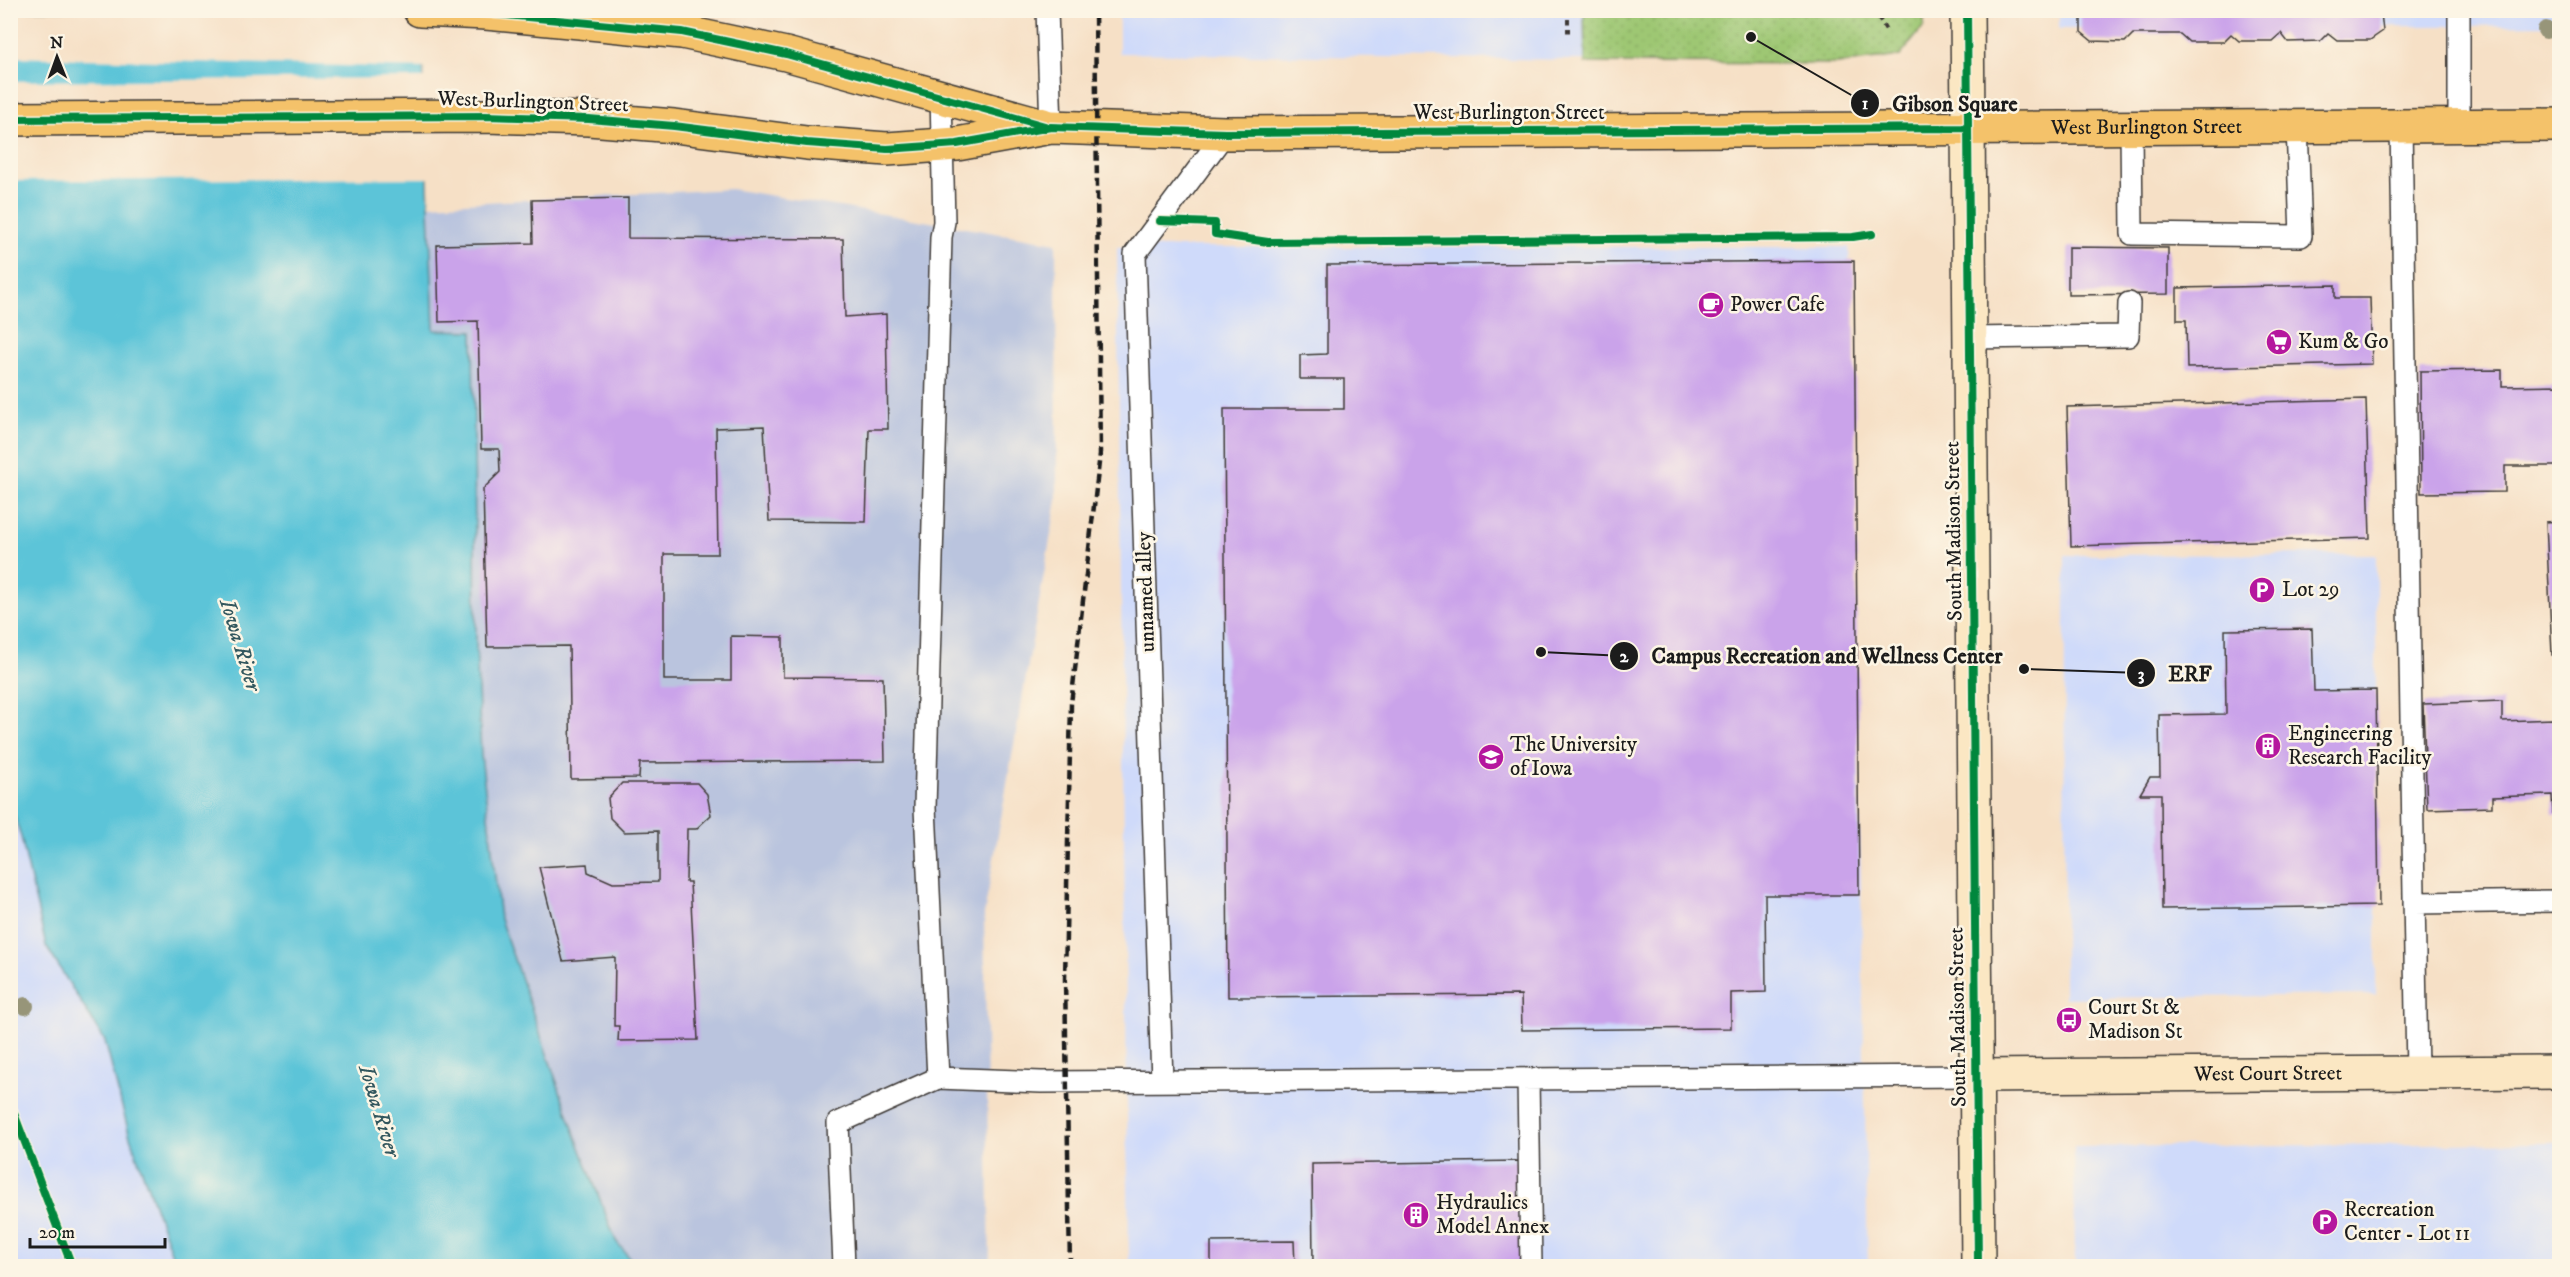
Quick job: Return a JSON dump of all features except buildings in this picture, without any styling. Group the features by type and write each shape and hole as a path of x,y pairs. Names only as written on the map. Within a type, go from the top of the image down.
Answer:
{"main road":[{"name":"West Burlington Street","path":"420,10 681,21 786,54 1051,127"},
{"name":"West Burlington Street","path":"10,119 486,116 589,119 653,124 807,143 887,149 941,145 1051,127 1225,133 2559,125"}],"street":[{"name":"South Madison Street","path":"1967,10 1978,1266"},
{"name":"West Court Street","path":"1977,1076 2559,1072"}],"lane":[{"path":"1047,10 1051,127"},
{"path":"2459,125 2460,10"},
{"path":"938,1078 925,808 941,237 944,222 940,96"},
{"path":"2131,127 2132,234 2301,236 2297,126"},
{"path":"2401,126 2417,1073"},
{"name":"unnamed alley","path":"1162,1081 1135,255 1225,133"},
{"path":"1970,338 2128,336 2129,303"},
{"path":"2414,903 2559,901"},
{"path":"844,1266 838,1123 938,1078 1041,1082 1977,1076"},
{"path":"1528,1079 1532,1266"}],"path":[{"path":"1568,10 1568,35"},
{"path":"1874,10 1888,33"}],"shaded area":[{"path":"1923,10 1924,26 1900,56 1837,64 1119,53 1119,11"},
{"path":"2059,10 2560,11 2559,25 2059,29"},
{"path":"731,189 1056,243 1057,500 984,915 990,1266 636,1266 616,1241 576,1137 500,919 481,755 476,644 473,331 434,331 428,205"},
{"name":"The University of Iowa","path":"1117,247 1849,247 1868,1266 1129,1266"},
{"path":"2376,554 2376,995 2064,998 2065,555"},
{"path":"10,805 21,837 46,946 105,1041 130,1137 176,1266 18,1266 10,1244"},
{"name":"Recreation Center - Lot 11","path":"2559,1143 2559,1266 2075,1266 2074,1147"}],"green space":[{"path":"1584,11 1924,11 1924,26 1900,56 1837,64 1585,63"}],"water":[{"name":"Iowa River","path":"10,11 421,11 434,330 473,331 476,644 481,755 500,919 576,1137 616,1241 636,1266 176,1266 130,1137 105,1041 46,946 21,837 11,805"}],"pier":[{"path":"424,10 426,68 11,57 11,11"},
{"path":"426,78 430,178 10,181 11,81"}],"railway":[{"path":"1070,1266 1065,979 1071,704 1100,454 1095,10"}],"cycle path":[{"path":"420,10 486,13 682,32 786,54 1045,126"},
{"path":"1967,10 1978,1266"},
{"path":"10,119 486,116 589,119 674,126 807,143 887,149 957,144 1051,127 1225,133 1968,128"},
{"path":"1160,221 1215,223 1215,234 1268,242 1853,237 1872,234"},
{"path":"10,1103 72,1266"}],"place":[{"name":"Gibson Square","path":"1751,37"},
{"name":"Power Cafe","path":"1711,305"},
{"name":"Kum & Go","path":"2279,342"},
{"name":"Lot 29","path":"2262,590"},
{"name":"Campus Recreation and Wellness Center","path":"1541,652"},
{"name":"ERF","path":"2024,669"},
{"name":"Engineering Research Facility","path":"2268,746"},
{"name":"The University of Iowa","path":"1491,757"},
{"name":"Court St & Madison St","path":"2069,1020"},
{"name":"Hydraulics Model Annex","path":"1416,1215"},
{"name":"Recreation Center - Lot 11","path":"2325,1222"}]}
